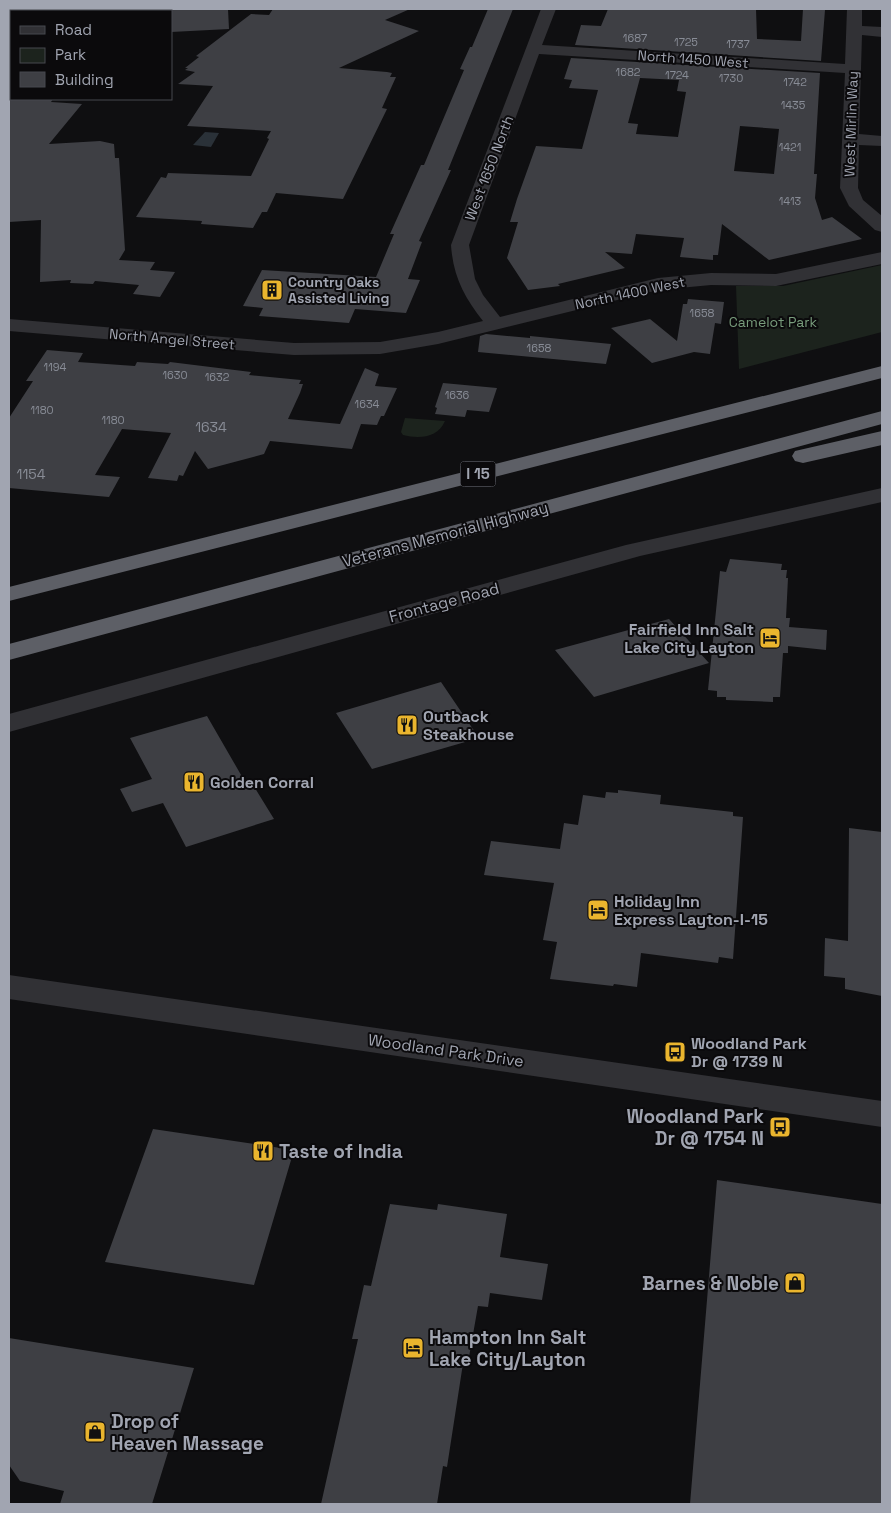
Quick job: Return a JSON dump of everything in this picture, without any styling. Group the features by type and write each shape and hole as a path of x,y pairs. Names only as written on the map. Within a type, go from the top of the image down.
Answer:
{"highway":[{"path":"73,577 142,548 882,352"},
{"name":"I 15","path":"9,594 882,372"},
{"name":"Veterans Memorial Highway","path":"9,652 882,417"},
{"path":"661,476 780,462 882,438"}],"street":[{"name":"West 1650 North","path":"495,323 469,290 461,270 460,245 548,9"},
{"name":"West Mirlin Way","path":"855,9 849,188 854,202 882,226"},
{"path":"855,30 882,32"},
{"name":"North 1450 West","path":"534,49 853,69"},
{"path":"852,138 882,140"},
{"name":"North 1400 West","path":"380,348 438,338 658,284 711,279 776,280 882,258"},
{"name":"North Angel Street","path":"11,329 294,349 380,348"},
{"name":"Frontage Road","path":"9,723 635,550 882,495"},
{"name":"Woodland Park Drive","path":"9,987 882,1114"}],"green space":[{"name":"Camelot Park","path":"882,265 882,332 739,369 736,286 783,286"},
{"path":"405,418 445,421 442,427 433,434 415,437 403,435 401,432"}],"shaded area":[{"path":"205,132 219,133 211,147 193,145"}],"building":[{"path":"228,9 229,29 172,32 171,10"},
{"path":"273,9 410,9 385,20 419,31 339,68 387,72 392,73 390,77 396,77 382,108 387,109 343,199 276,193 267,212 262,212 253,228 201,224 202,221 136,217 161,177 166,178 168,173 251,176 271,131 187,126 213,86 178,84 195,72 185,70 188,68 185,68 199,57 196,56 251,14 269,15"},
{"path":"488,9 513,9 448,170 451,170 419,241 422,242 408,279 420,280 406,313 355,309 349,323 259,316 263,308 243,306 262,270 376,277 394,234 390,234 421,165 424,165 464,70 460,69 470,47 472,47"},
{"path":"608,9 756,9 757,39 801,41 803,9 824,9 821,61 575,45 581,25 601,26"},
{"path":"571,58 820,73 814,174 817,174 815,198 822,220 832,217 862,239 769,260 722,224 718,255 713,255 713,260 680,257 684,238 636,234 632,254 605,252 625,268 558,284 560,286 528,290 507,258 518,222 510,222 517,199 536,146 582,149 598,90 569,88 572,80 564,79","holes":["640,78 679,80 677,91 686,92 678,137 636,134 638,124 628,123","740,126 779,129 774,174 734,171"]},
{"path":"9,99 52,100 51,102 82,104 49,144 100,141 114,144 115,158 119,158 125,250 119,260 155,262 150,270 175,272 160,297 133,294 139,285 95,281 93,284 70,283 71,280 40,282 41,220 9,222"},
{"path":"688,299 724,302 721,324 715,323 710,354 694,352 652,363 611,328 650,319 677,341 683,304 687,304"},
{"path":"486,334 530,338 530,336 611,344 606,364 478,352 480,336"},
{"path":"47,350 83,353 78,362 135,366 137,362 168,364 170,362 251,372 249,375 301,380 299,384 303,384 300,393 288,419 340,424 365,368 379,374 375,386 397,388 384,416 381,416 377,425 361,424 352,449 270,441 264,454 208,469 195,451 183,476 179,475 177,481 148,478 171,433 122,429 95,475 120,477 109,497 9,488 9,418 33,381 26,381"},
{"path":"443,383 497,388 489,412 467,410 465,417 435,414 437,408 435,407"},
{"name":"Fairfield Inn Salt Lake City Layton","path":"730,559 782,564 781,570 787,570 786,578 788,578 786,618 790,618 789,627 827,630 826,650 788,646 788,653 783,653 780,697 773,697 773,702 726,700 726,697 717,697 717,691 708,690 720,571 726,572"},
{"path":"669,619 709,663 594,697 555,650"},
{"name":"Outback Steakhouse","path":"441,682 479,738 372,769 336,713"},
{"name":"Golden Corral","path":"207,716 248,787 253,785 274,819 186,847 163,803 132,812 120,789 152,779 130,738"},
{"path":"618,790 661,795 660,804 733,812 733,816 743,817 733,959 719,957 718,963 641,953 637,987 550,979 557,942 543,940 554,883 484,875 491,841 560,849 564,823 578,825 583,795 605,798 606,792 618,793"},
{"path":"849,828 882,832 882,996 845,989 845,978 824,976 825,938 848,941"},
{"path":"153,1129 294,1150 254,1285 105,1262"},
{"path":"717,1180 882,1204 882,1504 690,1504"},
{"name":"Hampton Inn Salt Lake City/Layton","path":"390,1204 437,1210 438,1204 507,1214 500,1257 548,1264 542,1300 490,1293 488,1307 478,1306 469,1357 464,1357 447,1467 443,1466 437,1504 321,1504 358,1339 352,1339 364,1285 371,1286"},
{"path":"9,1338 194,1368 152,1504 60,1504 64,1491 20,1481 9,1465"}],"place":[{"name":"Country Oaks Assisted Living","path":"272,290"},
{"name":"Fairfield Inn Salt Lake City Layton","path":"770,638"},
{"name":"Outback Steakhouse","path":"407,725"},
{"name":"Golden Corral","path":"194,782"},
{"name":"Holiday Inn Express Layton-I-15","path":"598,910"},
{"name":"Woodland Park Dr @ 1739 N","path":"675,1052"},
{"name":"Woodland Park Dr @ 1754 N","path":"780,1127"},
{"name":"Taste of India","path":"263,1151"},
{"name":"Barnes & Noble","path":"795,1283"},
{"name":"Hampton Inn Salt Lake City/Layton","path":"413,1348"},
{"name":"Drop of Heaven Massage","path":"95,1432"}]}
